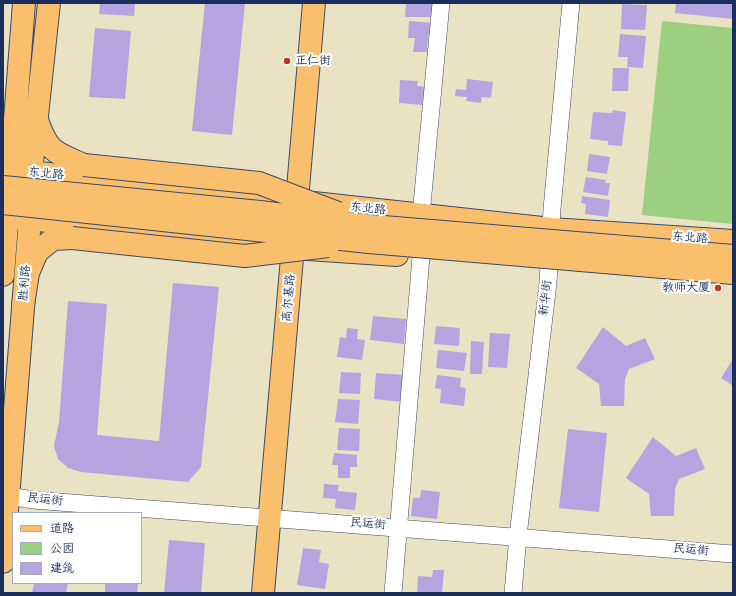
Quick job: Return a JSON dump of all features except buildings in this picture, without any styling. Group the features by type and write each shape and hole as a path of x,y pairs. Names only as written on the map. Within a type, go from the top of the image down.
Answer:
{"main road":[{"name":"胜利路","path":"3,275 5,213 12,174 24,3"},
{"name":"胜利路","path":"3,562 5,495 30,219 12,174 37,120 49,3"},
{"name":"高尔基路","path":"263,593 314,3"},
{"path":"37,120 43,137 55,153 84,164 259,183 370,234"},
{"name":"东北路","path":"12,174 297,201 551,229 733,241"},
{"name":"东北路","path":"12,174 260,212 370,234 733,272"},
{"name":"东北路","path":"5,213 733,256"},
{"path":"5,213 30,219 293,248 421,256 733,282"},
{"path":"23,305 28,273 38,252 53,239 72,238 245,256 370,234"}],"street":[{"path":"421,215 441,3"},
{"name":"新华街","path":"513,593 518,536 549,266 571,3"},
{"path":"393,593 421,256"},
{"name":"民运街","path":"5,495 33,500 518,536 733,554"}],"green space":[{"path":"662,21 733,28 733,224 642,215"}],"place":[{"name":"正仁街","path":"287,61"},
{"name":"教师大厦","path":"718,288"}]}
